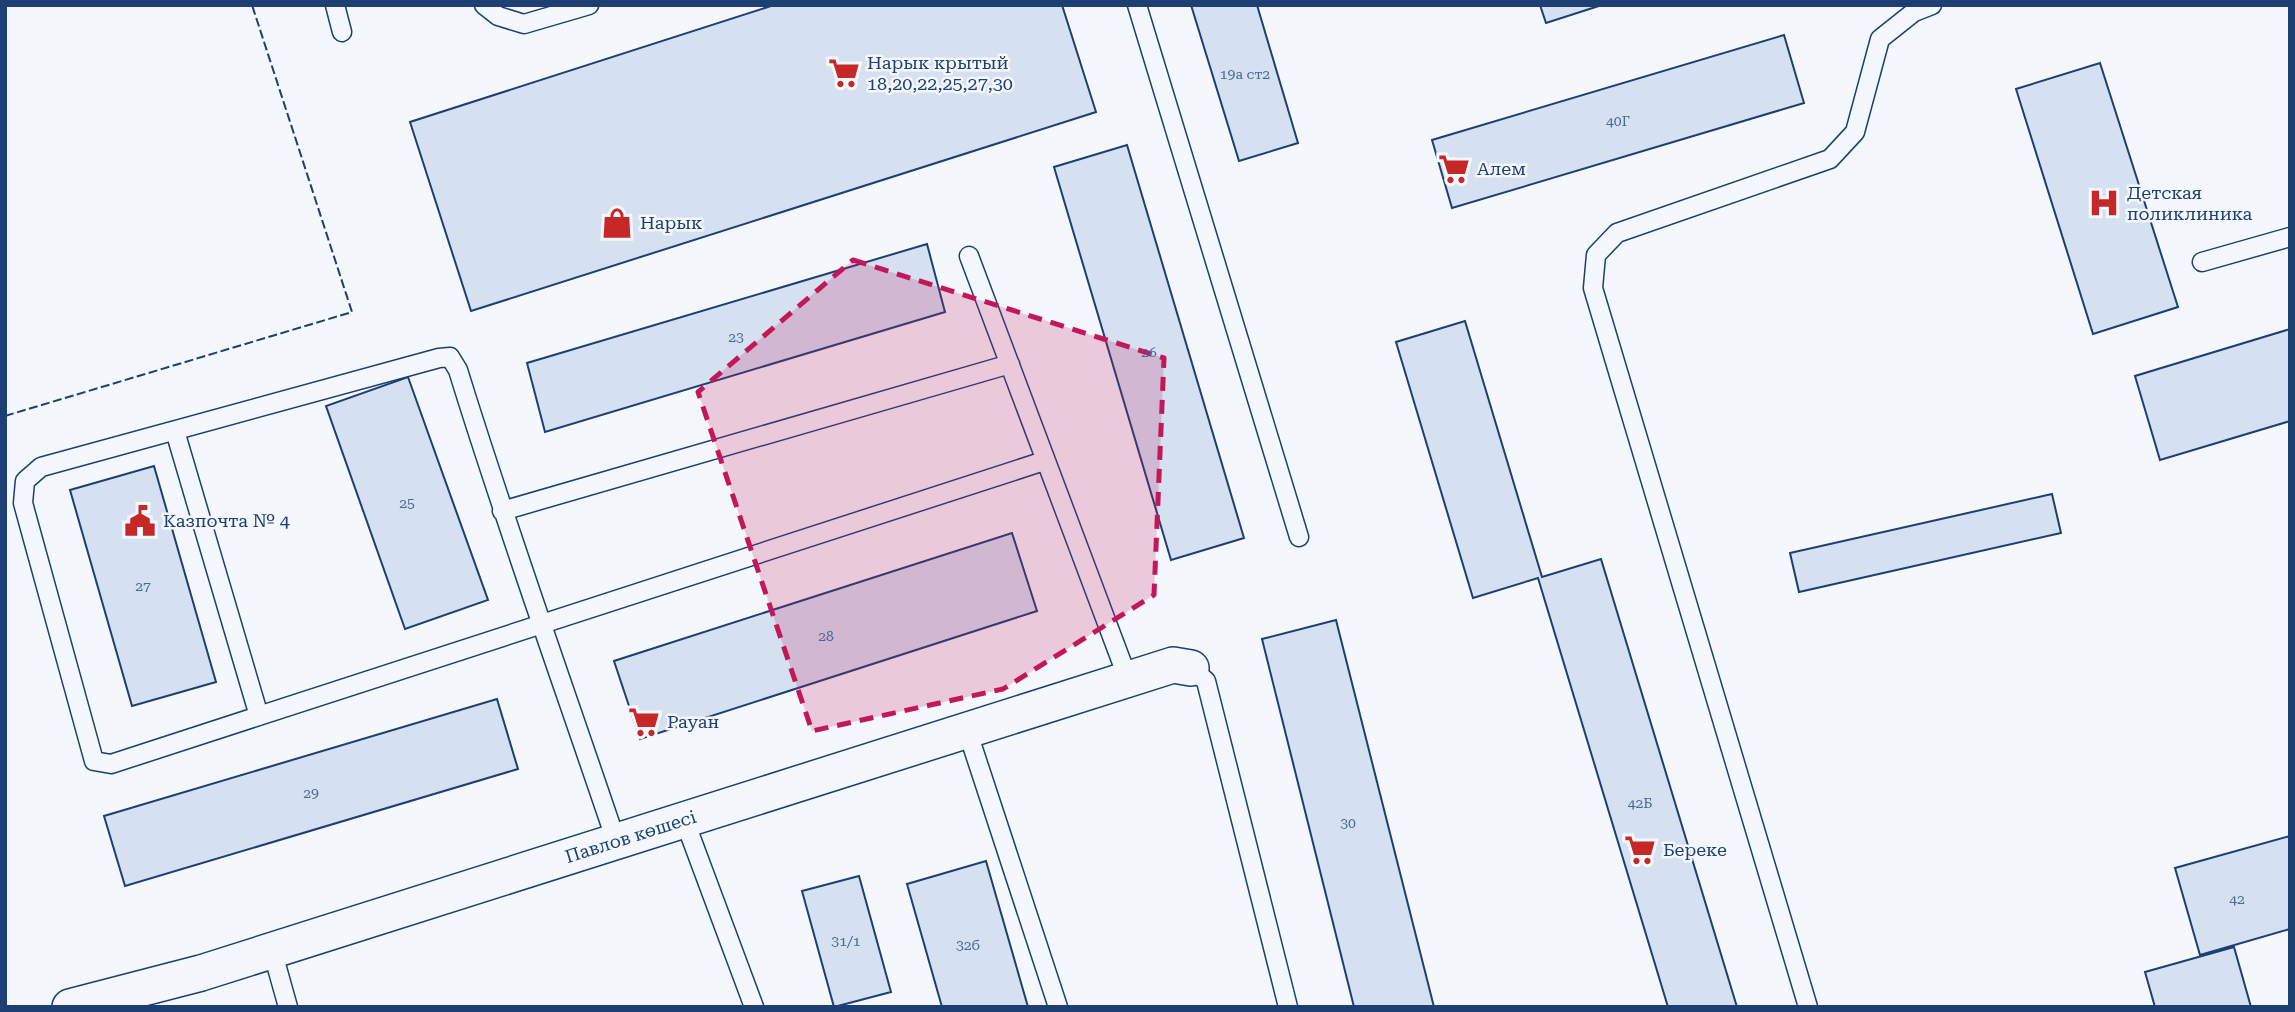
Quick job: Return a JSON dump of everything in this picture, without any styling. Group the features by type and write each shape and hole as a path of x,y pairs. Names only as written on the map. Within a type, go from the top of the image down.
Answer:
{"street":[{"name":"Павлов көшесі","path":"70,1007 151,997 272,950 1173,664 1191,668"}],"lane":[{"path":"335,5 342,32"},
{"path":"484,5 498,16 524,24 589,5"},
{"path":"1137,5 1299,537"},
{"path":"1808,1007 1593,288 1596,255 1618,233 1830,159 1855,132 1880,39 1914,12 1932,5"},
{"path":"2202,262 2290,237"},
{"path":"969,256 1128,679"},
{"path":"616,841 542,624 502,511 458,370 450,357 41,467 25,481 23,503 94,761 111,764 259,716 542,624 1044,461"},
{"path":"502,511 1010,365"},
{"path":"175,431 259,716"},
{"path":"1191,668 1206,681 1288,1007"},
{"path":"967,730 1058,1007"},
{"path":"684,819 754,1007"},
{"path":"272,950 288,1007"}],"highlighted area":[{"path":"853,260 1164,358 1154,595 1003,689 812,731 698,392"}],"building":[{"name":"Нарык","path":"774,5 1062,5 1096,112 471,311 410,122"},
{"path":"1191,5 1257,5 1298,143 1239,161"},
{"path":"1540,5 1602,5 1546,23"},
{"path":"1784,35 1804,103 1452,208 1432,140"},
{"path":"2100,63 2178,307 2093,334 2016,89"},
{"path":"1127,145 1244,538 1171,560 1054,167"},
{"path":"927,244 945,312 545,432 527,363"},
{"path":"1465,321 1542,577 1601,559 1737,1007 1668,1007 1538,578 1473,598 1396,342"},
{"path":"2290,329 2290,421 2160,460 2135,376"},
{"path":"408,377 488,600 405,629 326,406"},
{"path":"154,466 216,682 132,706 70,490"},
{"path":"2052,494 2061,533 1799,592 1790,553"},
{"path":"1012,533 1037,611 640,739 614,661"},
{"path":"1336,620 1434,1007 1354,1007 1262,639"},
{"path":"497,699 518,769 125,886 104,816"},
{"path":"2290,836 2290,929 2200,955 2175,868"},
{"path":"986,861 1028,1007 942,1007 907,884"},
{"path":"859,876 891,992 834,1007 802,891"},
{"path":"2234,947 2251,1007 2155,1007 2145,972"}],"fence":[{"path":"5,416 352,312 252,5"}],"place":[{"name":"Нарык крытый 18,20,22,25,27,30","path":"844,73"},
{"name":"Алем","path":"1454,169"},
{"name":"Детская поликлиника","path":"2104,203"},
{"name":"Нарык","path":"617,223"},
{"name":"Казпочта № 4","path":"140,521"},
{"name":"Рауан","path":"644,722"},
{"name":"Береке","path":"1640,850"}]}
